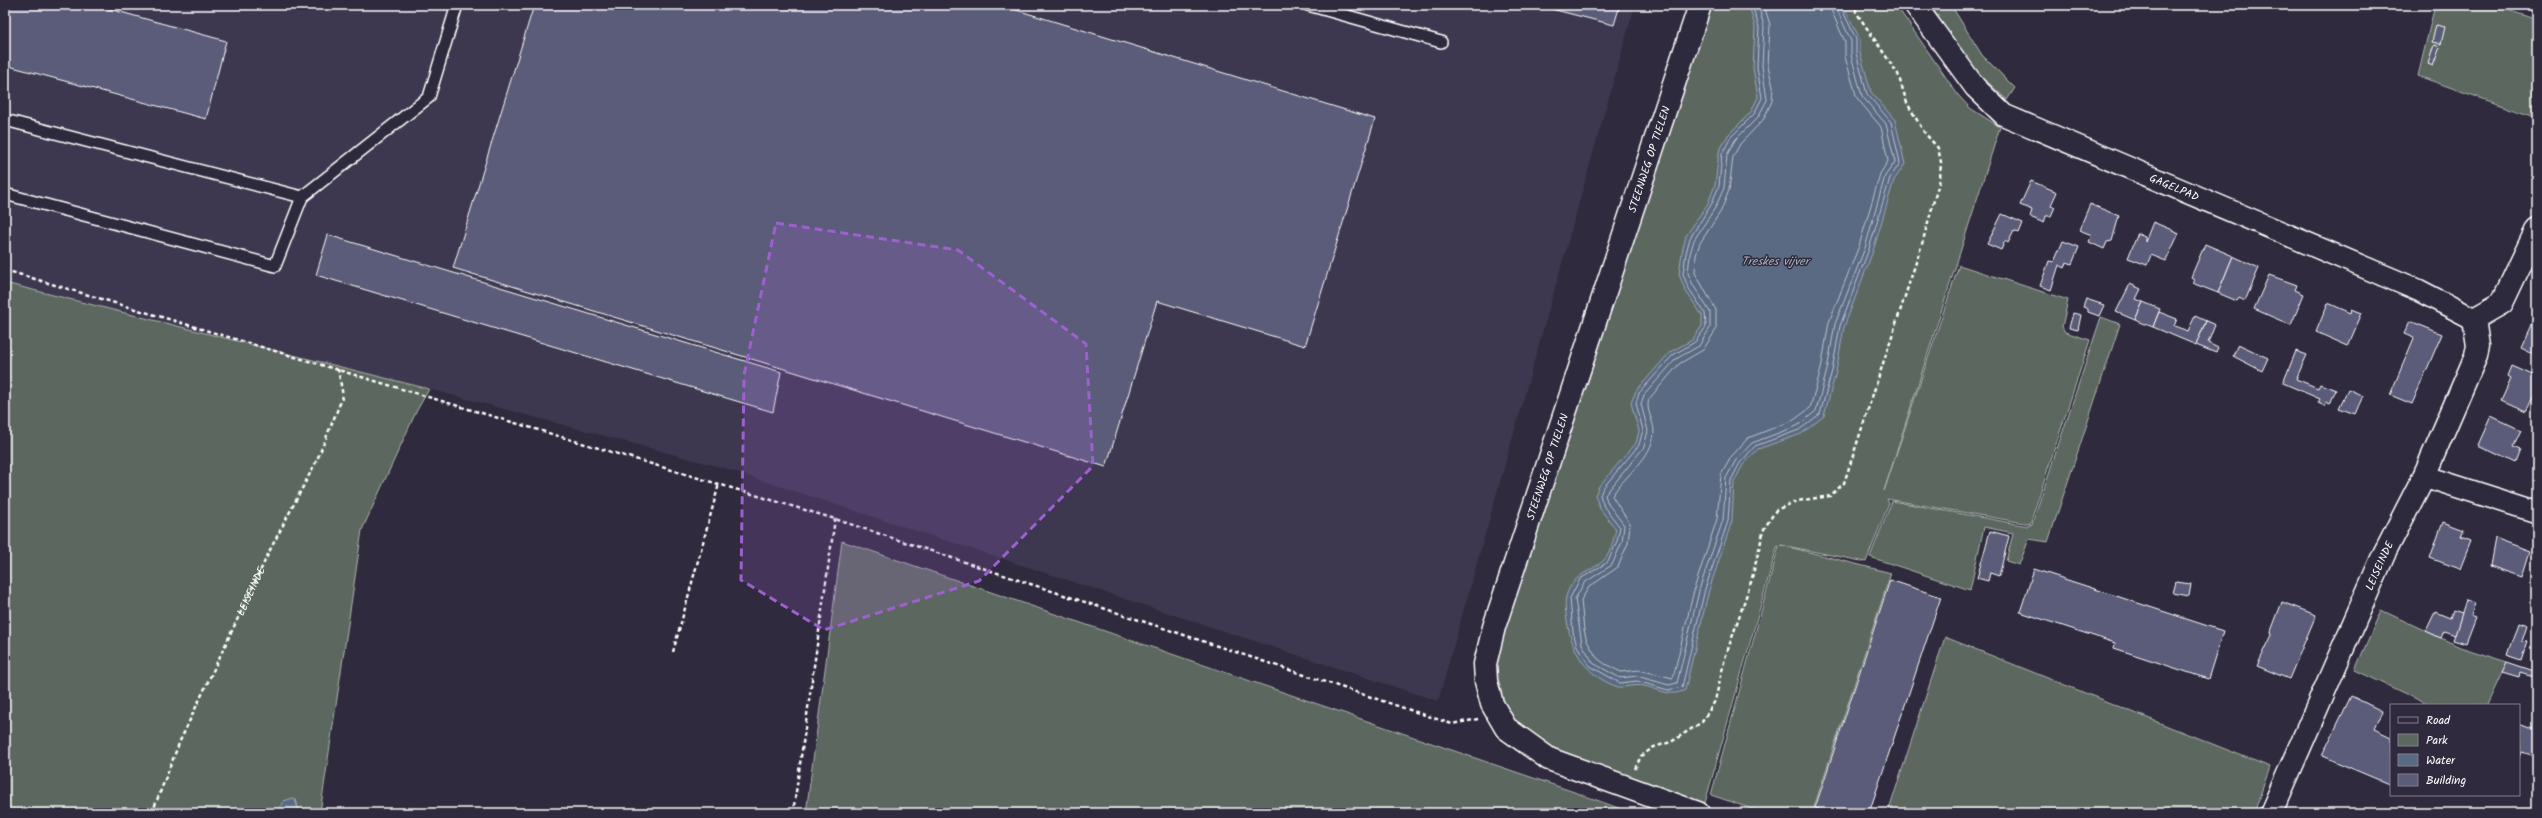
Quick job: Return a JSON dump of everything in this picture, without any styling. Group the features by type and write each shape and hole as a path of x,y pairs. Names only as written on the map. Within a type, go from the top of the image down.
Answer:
{"street":[{"name":"STEENWEG OP TIELEN","path":"1698,813 1549,759 1506,728 1492,704 1486,681 1485,664 1494,627 1700,5"},
{"name":"GAGELPAD","path":"1915,5 1974,87 2004,115 2418,290 2474,319"},
{"path":"2474,319 2502,303 2537,229"},
{"name":"LEISEINDE","path":"2271,813 2384,554 2424,476 2476,356 2478,346 2474,319"},
{"path":"2424,476 2537,512"}],"lane":[{"path":"5,194 275,266 302,197 429,97 457,5"},
{"path":"1308,5 1441,42"},
{"path":"5,120 302,197"}],"path":[{"path":"1626,787 1641,756 1654,747 1671,742 1702,722 1715,701 1725,658 1751,582 1764,529 1776,510 1797,501 1830,496 1844,483 1922,244 1940,179 1941,162 1938,148 1924,132 1911,109 1898,74 1856,12 1856,5"},
{"path":"5,270 835,519 1452,724 1484,718"},
{"name":"LEISEINDE","path":"152,813 180,741 271,548 320,453 343,396 338,369"},
{"path":"673,652 718,484"},
{"path":"793,813 835,519"}],"highlighted area":[{"path":"776,223 958,250 1086,344 1093,466 979,581 824,630 741,580 744,375"}],"shaded area":[{"path":"5,5 1635,5 1438,701 724,468 429,389 5,283"}],"green space":[{"path":"1710,5 1896,5 1958,95 1970,108 2000,127 1884,491 1959,265 2068,300 2062,327 2065,332 2090,340 2030,524 1887,499 1889,503 1866,562 1781,545 1891,573 1812,813 1764,813 1711,795 1779,546 1777,547 1703,810 1583,768 1497,734 1480,702 1480,679 1493,632 1588,381"},
{"path":"1930,5 1951,5 1982,55 2015,88 2007,100 1974,69"},
{"path":"2435,5 2494,5 2537,20 2537,118 2418,76"},
{"path":"5,283 429,389 416,412 362,530 320,813 299,813 296,799 284,801 277,813 5,813"},
{"path":"2101,317 2120,324 2048,542 2029,539 2019,565 2006,561 2013,533 1984,527 1970,590 1870,557 1892,501 2028,526 2032,524"},
{"path":"842,541 1580,794 1632,813 806,813"},
{"path":"2381,610 2460,647 2507,662 2487,704 2427,704 2355,670"},
{"path":"1945,637 2270,767 2254,813 1888,813"}],"water":[{"name":"Treskes vijver","path":"1749,5 1843,5 1860,39 1860,53 1871,92 1895,120 1905,164 1894,180 1873,251 1844,327 1836,372 1824,416 1801,434 1758,449 1743,465 1734,482 1732,521 1709,590 1685,690 1669,693 1650,687 1618,687 1597,676 1582,662 1569,632 1565,600 1572,583 1599,564 1609,554 1616,529 1600,509 1595,495 1599,486 1636,443 1639,431 1631,403 1636,391 1670,352 1692,340 1702,326 1702,315 1685,290 1679,274 1682,252 1686,236 1708,203 1715,185 1719,152 1728,135 1751,112 1758,97 1753,68 1755,27"},
{"path":"293,798 295,799 299,813 277,813 284,801"}],"building":[{"path":"5,5 95,5 226,41 206,119 5,65"},
{"path":"534,5 1000,5 1375,119 1305,346 1157,301 1106,467 453,268"},
{"path":"1536,5 1620,5 1614,25"},
{"path":"2436,25 2445,27 2441,44 2432,42"},
{"path":"2434,45 2440,47 2433,66 2428,64"},
{"path":"2031,181 2057,192 2051,205 2055,207 2051,216 2046,216 2044,223 2030,217 2032,210 2020,205"},
{"path":"2090,204 2119,216 2112,241 2107,242 2104,249 2089,242 2092,235 2079,230"},
{"path":"2002,214 2023,223 2019,233 2014,231 2008,243 2005,241 2001,250 1987,244"},
{"path":"2153,222 2179,233 2166,261 2151,255 2147,265 2128,258 2138,233 2145,236 2145,242"},
{"path":"328,235 781,372 773,412 316,275"},
{"path":"2063,241 2079,247 2072,264 2067,262 2065,268 2059,265 2051,290 2040,286 2049,261 2054,262"},
{"path":"2205,244 2233,256 2218,293 2192,283 2194,279 2191,277"},
{"path":"2233,256 2259,268 2245,301 2239,298 2237,301 2218,293"},
{"path":"2269,275 2297,285 2295,290 2304,294 2291,325 2254,309"},
{"path":"2130,284 2141,289 2136,299 2143,302 2135,320 2116,312"},
{"path":"2086,299 2104,305 2099,316 2088,312 2088,309 2083,307"},
{"path":"2143,302 2160,309 2153,327 2135,320"},
{"path":"2328,303 2351,313 2352,309 2362,313 2348,346 2316,332"},
{"path":"2159,312 2177,319 2174,326 2188,331 2195,316 2206,321 2196,345 2153,327"},
{"path":"2073,313 2081,315 2078,330 2069,328"},
{"path":"2535,316 2537,317 2537,355 2521,347"},
{"path":"2206,321 2215,325 2208,343 2218,348 2216,353 2196,345"},
{"path":"2410,321 2442,334 2412,404 2390,395 2414,338 2404,334"},
{"path":"2238,344 2268,358 2262,371 2233,356"},
{"path":"2296,351 2307,355 2296,379 2318,388 2320,384 2336,390 2330,404 2326,402 2325,406 2318,403 2320,399 2283,383"},
{"path":"2512,366 2537,377 2537,392 2526,411 2501,400 2511,378 2508,376"},
{"path":"2348,389 2363,396 2355,414 2339,408"},
{"path":"2491,416 2521,430 2513,447 2520,450 2515,463 2478,445"},
{"path":"2443,522 2464,530 2461,537 2471,541 2460,569 2430,558"},
{"path":"1990,531 2009,536 1999,576 1990,573 1988,581 1977,578"},
{"path":"2495,538 2530,551 2522,577 2490,566"},
{"path":"2034,569 2223,631 2208,679 2114,648 2115,643 2020,612"},
{"path":"1890,580 1941,597 1869,813 1831,813 1815,808"},
{"path":"2176,582 2191,584 2189,596 2173,593"},
{"path":"2466,600 2475,603 2471,616 2476,618 2466,644 2453,640"},
{"path":"2282,602 2316,615 2289,679 2257,666 2272,635 2271,631"},
{"path":"2453,610 2462,613 2455,635 2444,631 2441,638 2426,631 2435,612 2450,618"},
{"path":"2518,623 2527,626 2522,641 2528,642 2522,660 2507,655"},
{"path":"2507,662 2537,672 2537,677 2520,672 2519,677 2502,672"},
{"path":"2351,696 2382,711 2374,729 2390,737 2390,785 2322,756"},
{"path":"2520,723 2537,730 2537,757 2521,752 2520,755"}]}
